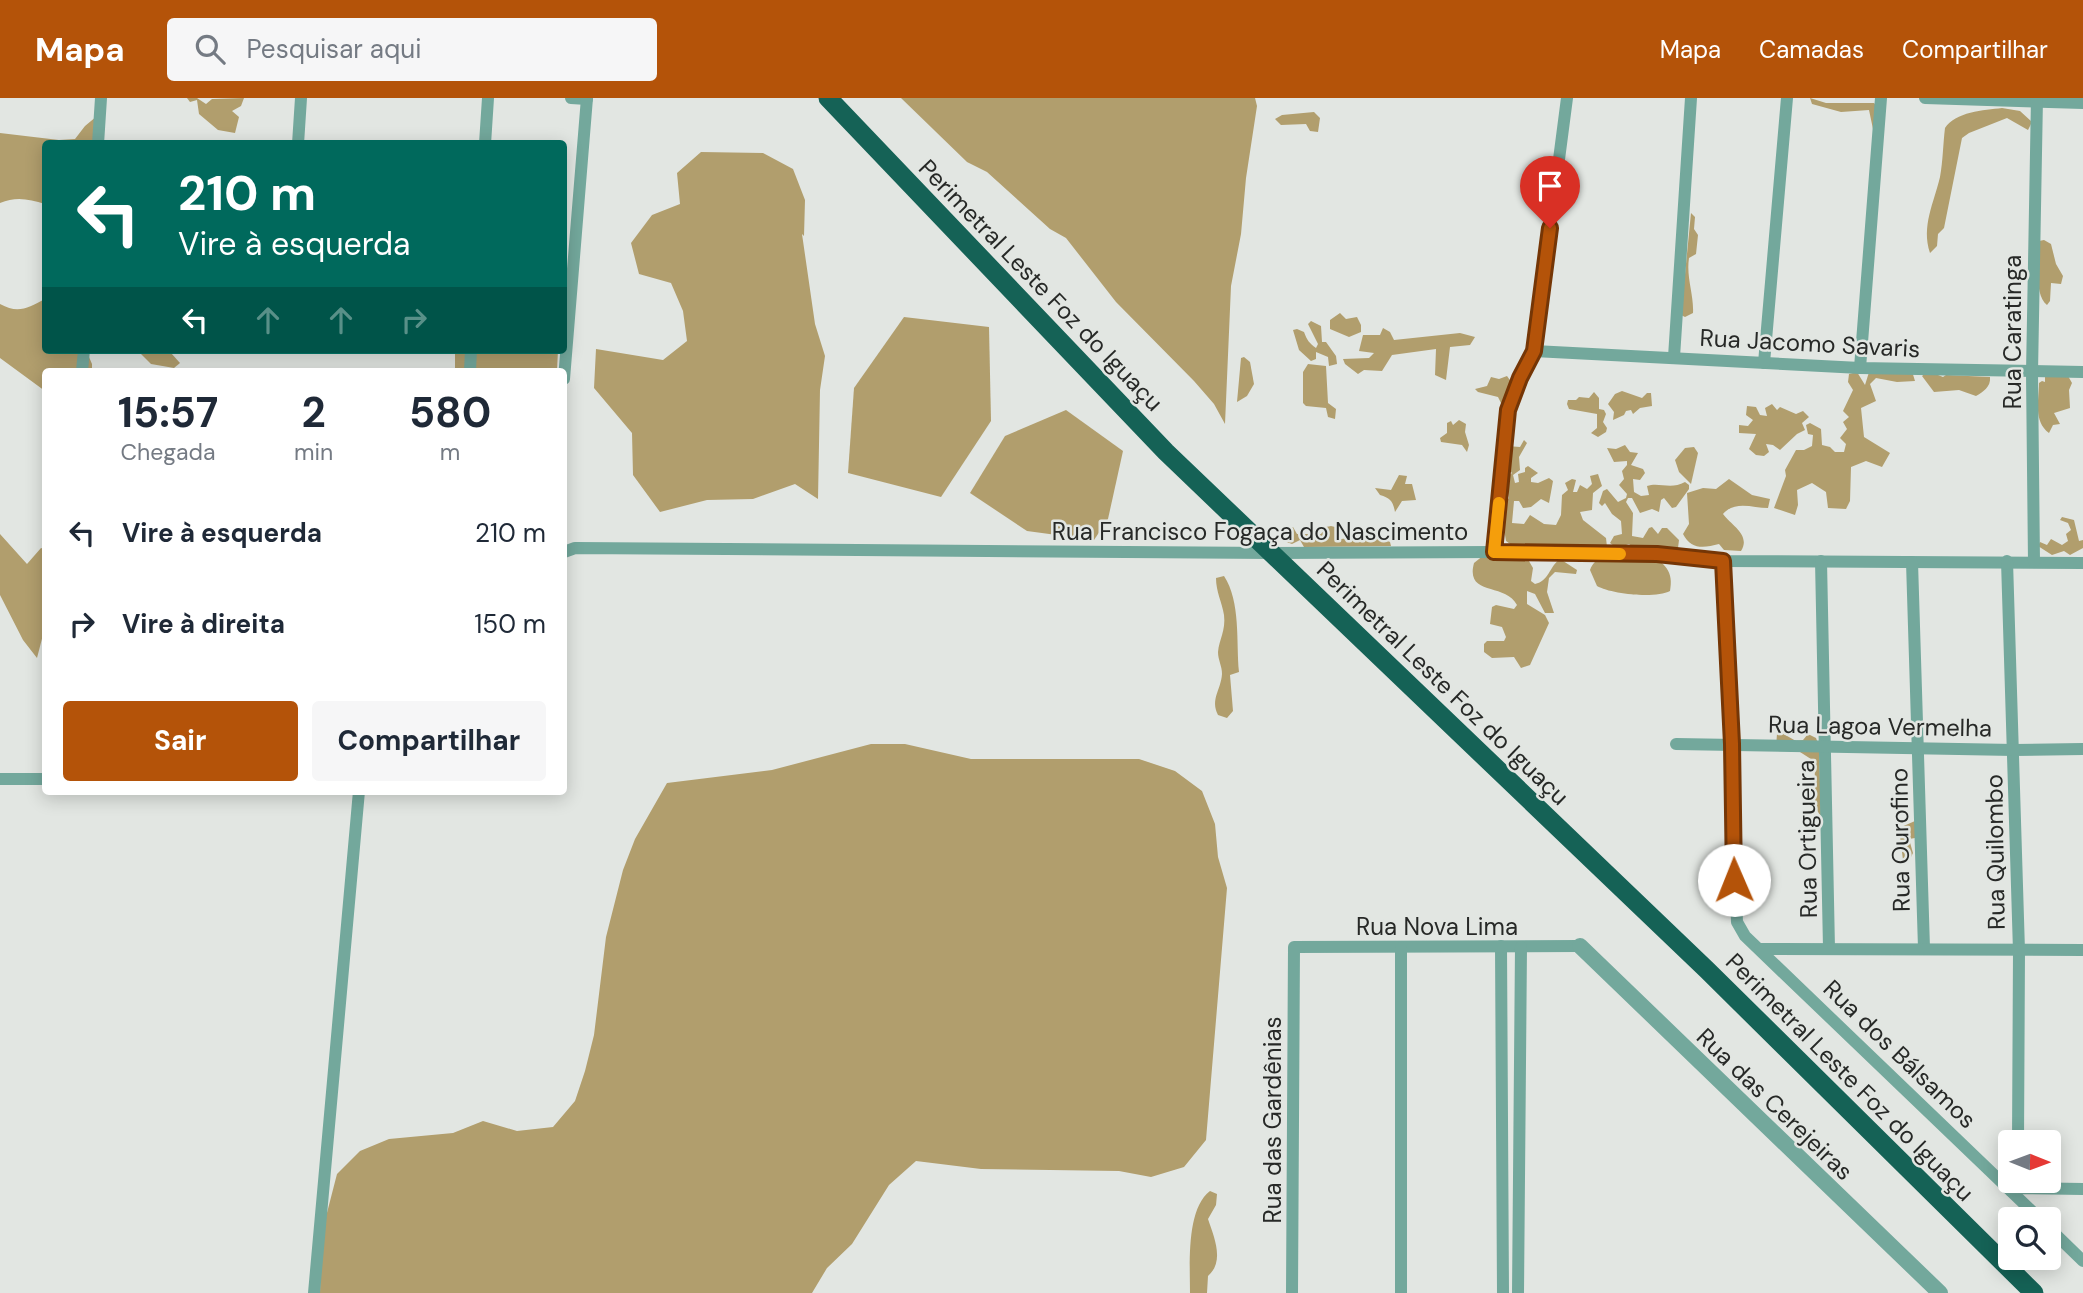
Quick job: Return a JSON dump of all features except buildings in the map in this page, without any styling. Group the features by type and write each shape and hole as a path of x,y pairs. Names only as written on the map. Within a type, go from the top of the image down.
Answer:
{"highway":[{"name":"Perimetral Leste Foz do Iguaçu","path":"828,98 1166,452 1707,970 2034,1293"}],"street":[{"path":"98,140 101,98"},
{"path":"298,140 301,98"},
{"path":"485,140 488,98"},
{"path":"567,342 587,99 572,98"},
{"path":"1494,552 1508,410 1534,351 1567,98"},
{"path":"1674,357 1691,98"},
{"path":"1764,363 1787,98"},
{"path":"1860,368 1881,98"},
{"path":"1925,98 2083,103"},
{"name":"Rua Caratinga","path":"2035,562 2032,373 2036,100"},
{"name":"Rua Jacomo Savaris","path":"1534,351 1860,368 2083,372"},
{"name":"Rua Francisco Fogaça do Nascimento","path":"567,551 575,548 1494,552 1657,554 1723,561 2083,563"},
{"name":"Rua dos Bálsamos","path":"1723,561 1737,922 1745,936 1998,1171"},
{"name":"Rua Ortigueira","path":"1821,561 1829,948"},
{"name":"Rua Quilombo","path":"2007,561 2019,951 2018,1130"},
{"name":"Rua Ourofino","path":"1912,562 1924,948"},
{"name":"Rua Lagoa Vermelha","path":"1676,744 2083,749"},
{"path":"0,779 42,779"},
{"path":"314,1293 359,795"},
{"path":"1502,946 1503,1293"},
{"name":"Rua Nova Lima","path":"1294,947 1580,946"},
{"name":"Rua das Cerejeiras","path":"1580,946 1940,1293"},
{"name":"Rua das Gardênias","path":"1292,1293 1294,947"},
{"path":"1518,1293 1521,947"},
{"path":"1401,948 1401,1293"},
{"path":"1760,948 2083,950"},
{"path":"2062,1188 2083,1189"},
{"path":"2061,1240 2083,1261"}],"shaded area":[{"path":"187,98 197,98 206,104 212,99 244,98 241,106 232,111 239,117 235,133 218,130 199,114 197,100 190,102"},
{"path":"901,98 1255,98 1257,106 1241,234 1231,286 1225,424 1214,404 1116,302 1066,238 1050,229 987,172 967,162"},
{"path":"1810,98 1826,103 1874,103 1877,106 1873,129 1869,110 1841,112 1812,104"},
{"path":"2002,108 2020,111 2032,122 2028,130 2007,118 1962,138 1944,228 1938,234 1937,246 1930,253 1927,233 1929,215 1940,177 1945,128 1963,115"},
{"path":"1314,112 1320,118 1318,132 1310,131 1306,124 1281,125 1275,119 1282,115"},
{"path":"97,116 95,140 59,140 75,139"},
{"path":"0,133 59,140 42,140 42,203 23,199 0,203"},
{"path":"701,152 763,153 793,169 805,200 804,236 802,234 815,324 825,356 820,390 818,499 795,484 753,499 707,500 660,512 633,475 632,433 594,388 596,349 663,360 687,341 683,311 671,283 639,274 631,243 652,215 680,204 677,173"},
{"path":"1691,213 1695,217 1694,229 1698,235 1696,254 1689,258 1688,265 1693,313 1685,317 1681,315"},
{"path":"2044,240 2051,244 2056,264 2063,276 2061,284 2051,283 2050,301 2047,305 2040,292 2038,275 2039,241"},
{"path":"42,300 42,354 88,354 92,368 42,368 42,389 0,358 0,304 12,309"},
{"path":"1340,313 1346,319 1357,317 1361,332 1349,337 1330,329 1330,320"},
{"path":"904,317 989,327 991,421 941,497 848,473 854,388"},
{"path":"1311,321 1321,326 1322,342 1326,342 1336,356 1337,364 1329,366 1328,357 1316,352 1316,359 1311,361 1299,350 1293,330 1304,332 1308,341 1316,348 1318,344 1308,324"},
{"path":"1383,328 1390,332 1394,340 1460,333 1475,337 1470,345 1450,347 1446,380 1435,375 1436,349 1392,355 1382,371 1364,370 1358,374 1345,364 1343,359 1369,358 1374,353 1359,351 1363,335 1380,335"},
{"path":"141,354 172,354 180,363 174,368 151,364"},
{"path":"455,354 558,354 557,368 455,368"},
{"path":"1244,357 1250,362 1254,384 1247,396 1237,402 1241,358"},
{"path":"1308,364 1326,366 1328,403 1336,409 1335,419 1328,417 1326,408 1306,406 1303,403 1303,372"},
{"path":"1911,368 1915,381 1897,382 1876,378 1870,384 1876,401 1861,408 1864,437 1890,453 1882,467 1866,461 1851,467 1850,501 1846,509 1828,508 1826,492 1812,483 1797,490 1798,505 1795,515 1774,508 1786,476 1785,470 1796,450 1812,446 1813,435 1808,434 1806,425 1810,423 1821,429 1822,445 1835,452 1844,452 1846,444 1840,438 1847,429 1843,422 1849,417 1843,411 1853,390 1848,382 1849,374 1857,372 1865,385 1870,369"},
{"path":"1928,371 1943,377 1990,377 1990,381 1986,389 1976,396 1959,390 1934,392 1922,376"},
{"path":"1507,376 1512,383 1502,405 1498,397 1475,389 1487,386 1491,377 1499,379"},
{"path":"2045,376 2068,376 2072,383 2069,390 2070,408 2054,413 2060,424 2053,425 2049,433 2041,423 2038,410 2039,383 2045,382"},
{"path":"1622,391 1642,398 1651,393 1652,406 1640,408 1633,414 1631,410 1626,411 1624,415 1613,420 1614,412 1608,404 1615,394"},
{"path":"1594,392 1599,398 1599,409 1606,414 1603,422 1607,428 1606,432 1598,437 1591,433 1597,428 1597,414 1569,409 1567,404 1568,400 1576,400 1579,397 1589,398"},
{"path":"1772,404 1777,410 1780,407 1796,414 1803,411 1809,417 1802,423 1805,430 1780,450 1766,444 1769,452 1764,456 1756,455 1749,449 1756,434 1739,433 1739,425 1748,426 1753,420 1746,415 1747,406 1756,407 1760,415 1767,416 1765,408"},
{"path":"1066,410 1123,451 1108,519 1094,540 1027,531 970,493 1005,436"},
{"path":"1459,420 1466,424 1465,432 1469,445 1467,452 1462,445 1441,442 1440,438 1447,433 1447,423 1451,421 1453,425"},
{"path":"1524,440 1527,443 1519,457 1520,470 1513,475 1515,483 1519,482 1518,474 1525,472 1528,466 1538,473 1531,478 1531,482 1538,483 1549,478 1553,481 1549,503 1541,499 1531,507 1523,508 1519,501 1514,501 1512,523 1524,524 1530,515 1544,524 1556,525 1561,515 1562,495 1568,490 1565,483 1576,480 1573,492 1577,492 1580,485 1587,489 1592,484 1590,476 1598,474 1602,486 1593,493 1592,510 1580,512 1583,520 1606,538 1607,547 1594,549 1591,546 1575,551 1559,545 1513,546 1506,541 1504,529 1501,527 1504,505 1509,498 1506,478 1512,473 1506,467 1505,453 1512,453 1507,450 1507,446 1520,447"},
{"path":"1625,445 1630,452 1638,453 1631,465 1643,469 1645,473 1640,480 1633,479 1634,492 1641,496 1649,495 1647,486 1685,482 1689,485 1676,507 1672,508 1664,498 1661,500 1659,512 1652,509 1640,513 1632,498 1628,498 1626,502 1633,513 1632,536 1643,538 1649,528 1652,527 1658,534 1662,528 1667,528 1679,540 1678,548 1636,549 1629,544 1617,548 1610,543 1614,536 1622,534 1621,521 1605,503 1602,506 1599,503 1603,491 1607,489 1618,502 1626,498 1627,494 1619,485 1624,479 1622,471 1627,461 1614,462 1607,448 1616,449"},
{"path":"1694,447 1698,453 1691,484 1679,472 1675,460 1685,448"},
{"path":"1399,475 1407,476 1405,484 1412,484 1416,500 1402,501 1395,512 1390,501 1375,488 1391,490"},
{"path":"1729,479 1752,495 1770,499 1768,508 1739,506 1723,514 1742,535 1744,540 1741,551 1724,550 1719,544 1703,547 1690,543 1683,534 1689,524 1687,493 1703,488 1716,489"},
{"path":"2062,517 2074,520 2079,541 2083,540 2083,548 2070,555 2064,551 2052,555 2038,546 2040,542 2047,545 2051,539 2062,545 2068,541 2066,534 2071,530 2068,523 2060,520"},
{"path":"1293,527 1297,534 1321,534 1326,527 1335,527 1341,539 1366,537 1390,542 1391,546 1304,547 1300,540 1292,544 1284,541 1284,537 1290,534 1289,530"},
{"path":"0,534 27,564 42,548 42,639 37,658 23,640 0,595"},
{"path":"1649,554 1667,569 1671,578 1670,591 1644,595 1604,589 1597,586 1590,570 1600,558 1607,556"},
{"path":"1484,555 1526,556 1533,568 1531,581 1535,584 1546,577 1560,559 1577,570 1576,574 1555,572 1549,578 1547,592 1554,613 1545,613 1535,594 1527,591 1527,604 1545,615 1549,623 1530,665 1521,668 1514,657 1492,658 1484,652 1484,644 1487,641 1504,641 1506,637 1502,627 1490,624 1492,607 1496,605 1514,609 1517,605 1504,594 1475,581 1474,563"},
{"path":"1224,576 1233,598 1237,622 1239,672 1230,675 1233,711 1227,718 1218,715 1215,704 1222,674 1218,652 1224,620 1216,578"},
{"path":"1780,732 1796,741 1803,740 1808,734 1816,738 1819,746 1821,816 1815,798 1814,761 1800,752 1776,747 1777,734"},
{"path":"871,744 905,744 971,759 1139,759 1175,771 1202,791 1215,824 1218,857 1227,888 1206,1140 1184,1167 1151,1177 1119,1171 981,1169 916,1161 889,1185 852,1244 827,1268 812,1293 320,1293 321,1236 337,1174 360,1151 389,1139 453,1133 483,1121 517,1131 553,1127 575,1101 594,1035 606,937 623,870 635,839 667,783 772,770"},
{"path":"1915,821 1915,838 1909,839 1913,853 1910,859 1903,860 1899,828"},
{"path":"1210,1191 1217,1194 1216,1205 1208,1219 1217,1249 1216,1263 1208,1276 1207,1293 1190,1293 1193,1224 1202,1199"}],"slow traffic":[{"path":"1499,503 1494,552 1620,554"}],"route":[{"path":"1550,228 1534,351 1508,410 1494,552 1657,554 1723,561 1732,744 1734,880"}]}
